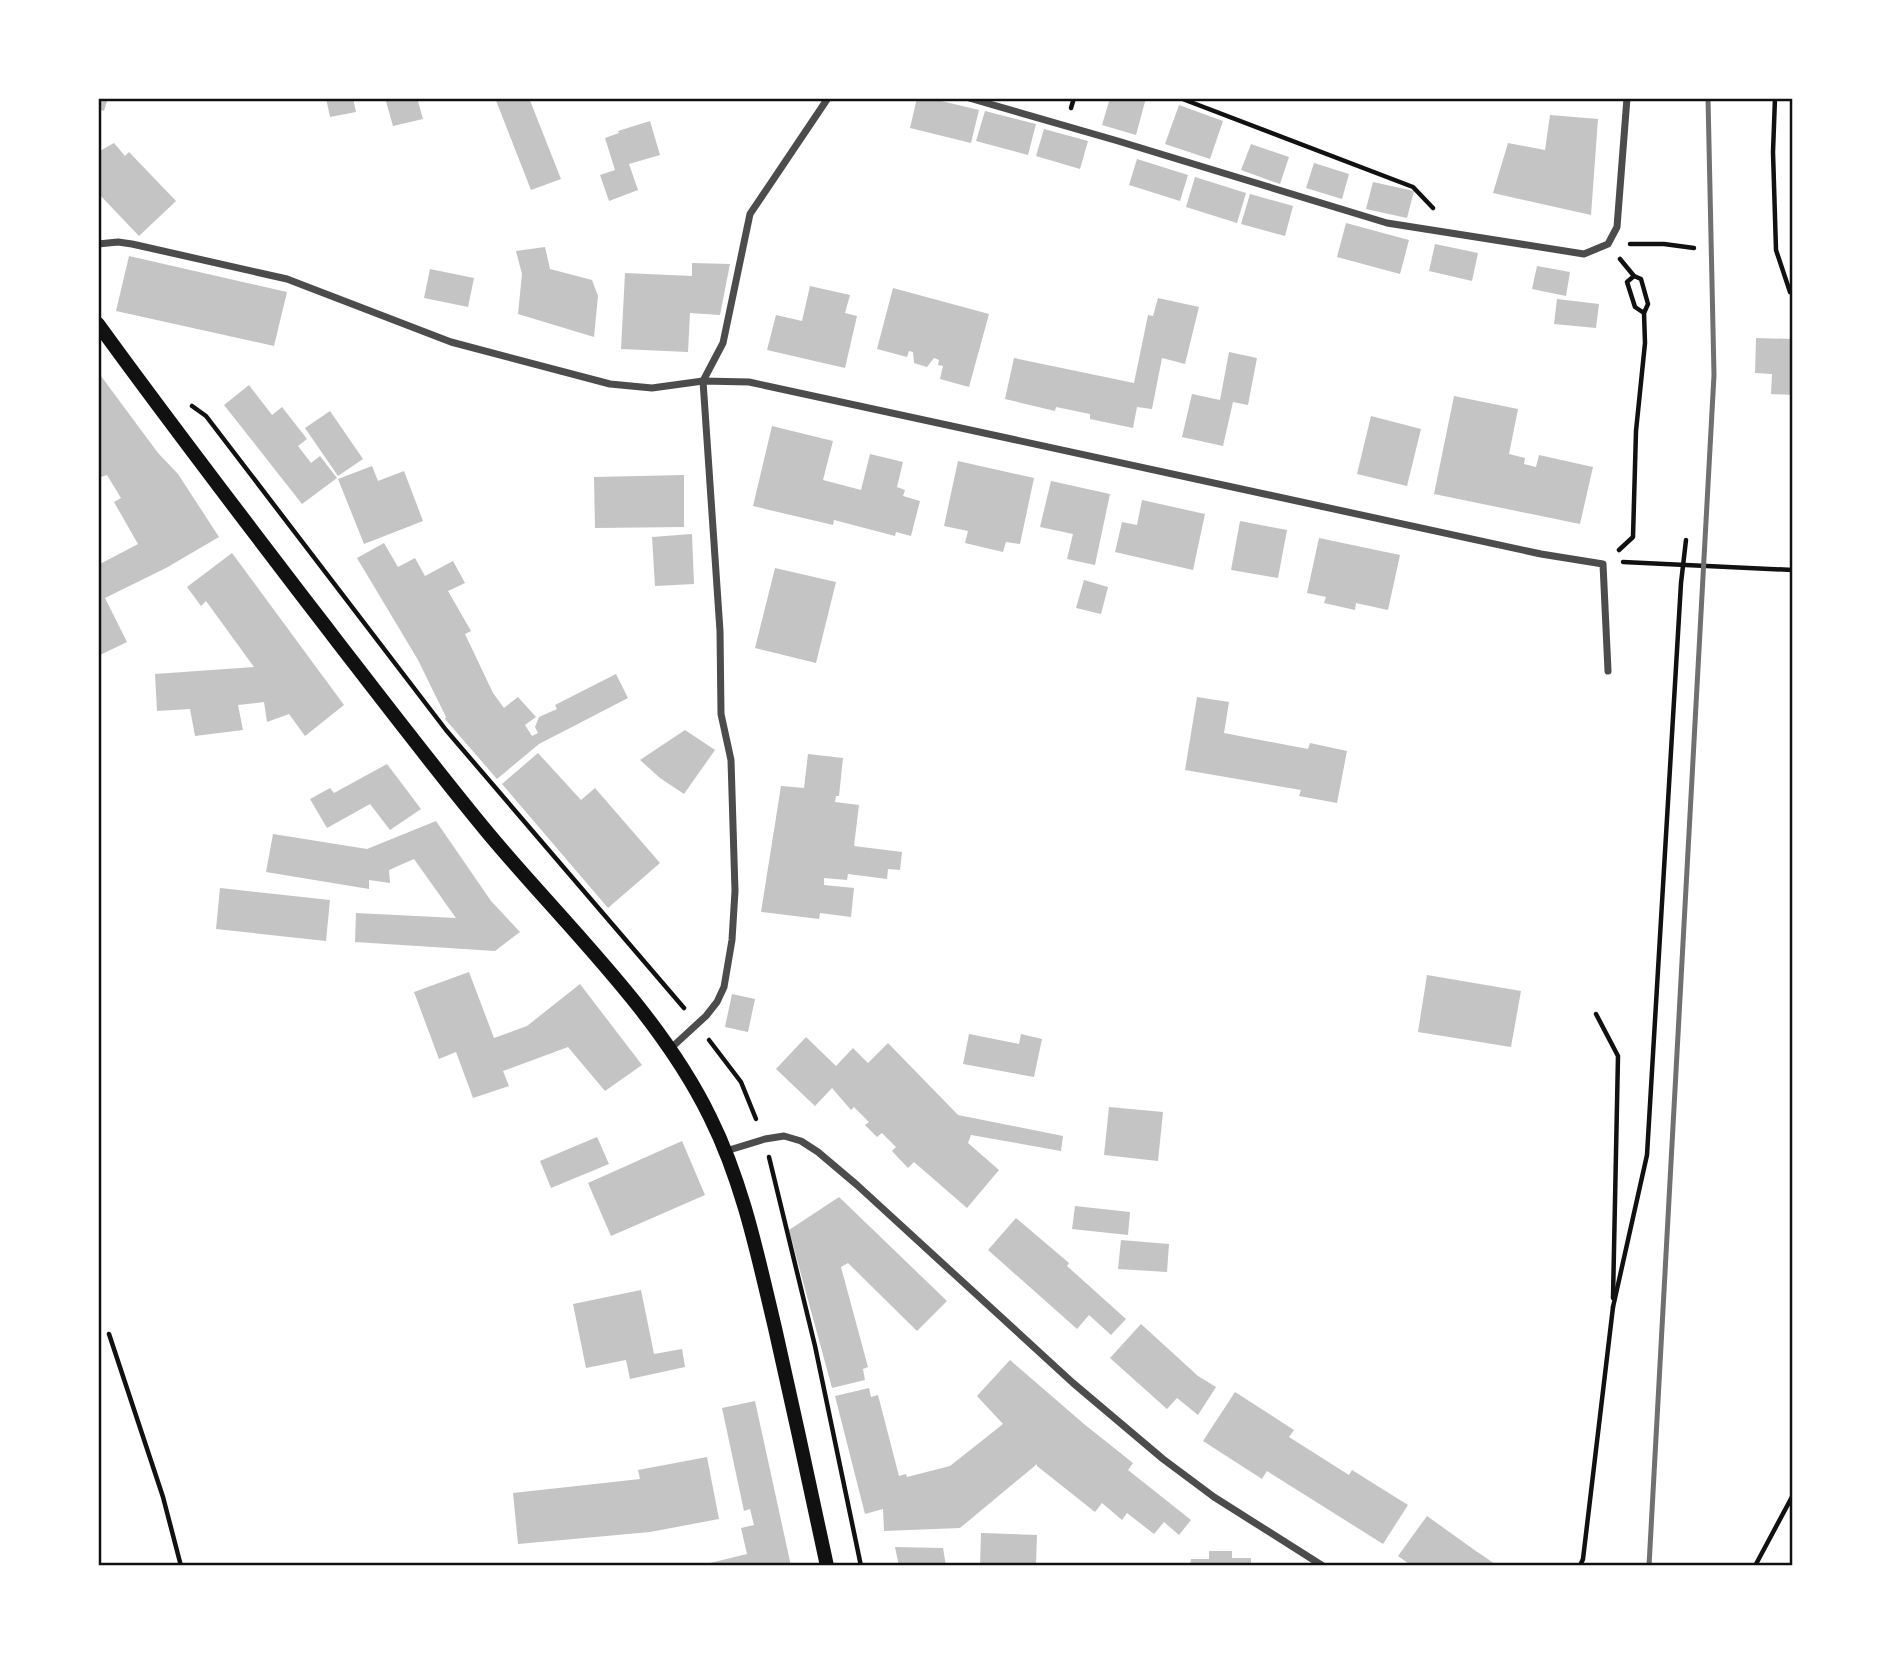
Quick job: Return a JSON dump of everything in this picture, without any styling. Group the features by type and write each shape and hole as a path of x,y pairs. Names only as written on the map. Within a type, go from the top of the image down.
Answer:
{"main road":[{"path":"98,324 445,781 670,1049 698,1093 726,1152 746,1210 827,1566"}],"street":[{"path":"670,1049 706,1016 724,987 732,940 735,891 731,760 721,714 720,631 703,381 723,343 750,214 828,98"},
{"path":"969,98 1387,223 1584,254 1608,244 1617,228 1627,98"},
{"path":"98,244 132,244 287,279 451,342 610,384 652,388 703,381 749,383 1541,554 1603,564 1608,671"},
{"path":"726,1152 765,1139 784,1136 801,1141 818,1152 926,1247 1073,1383 1163,1459 1214,1497 1323,1566"}],"path":[{"path":"1180,98 1413,187 1432,206 1448,233"},
{"path":"1775,98 1773,152 1776,250 1790,292 1793,293"},
{"path":"1608,244 1664,243 1694,247"},
{"path":"1591,561 1604,553 1618,551 1633,537 1636,431 1645,342 1644,313 1648,304 1641,279 1634,276 1627,282 1635,307 1644,313"},
{"path":"1613,1307 1647,1155 1681,583 1686,540"},
{"path":"1620,561 1793,570"},
{"path":"1580,1566 1613,1307 1618,1056 1596,1014"},
{"path":"109,1334 163,1497 181,1566"},
{"path":"1755,1566 1793,1495"}],"building":[{"path":"98,98 108,98 104,111 98,109"},
{"path":"326,98 353,98 356,112 330,117"},
{"path":"385,98 417,98 423,119 393,126"},
{"path":"495,98 529,98 561,179 531,190"},
{"path":"917,98 929,98 979,110 971,143 910,128"},
{"path":"1110,98 1146,98 1136,135 1102,125"},
{"path":"1179,105 1223,121 1210,159 1165,144"},
{"path":"985,111 1036,124 1028,155 976,141"},
{"path":"1550,115 1598,119 1591,215 1493,193 1508,143 1545,150"},
{"path":"650,121 660,155 629,164 638,190 609,201 600,175 615,170 605,138"},
{"path":"1044,129 1088,141 1080,169 1036,156"},
{"path":"114,143 125,156 129,152 176,201 139,236 98,193 98,152"},
{"path":"1251,144 1289,157 1280,184 1241,170"},
{"path":"1137,159 1188,175 1180,201 1129,185"},
{"path":"1314,163 1349,174 1342,199 1306,188"},
{"path":"1195,177 1246,193 1237,223 1186,207"},
{"path":"1373,182 1414,191 1407,218 1366,209"},
{"path":"1250,194 1293,206 1285,236 1241,224"},
{"path":"1346,223 1409,240 1400,274 1337,257"},
{"path":"1435,244 1478,253 1472,281 1429,271"},
{"path":"545,247 550,269 592,280 598,296 594,337 518,314 522,274 516,251"},
{"path":"129,256 287,292 274,346 116,311"},
{"path":"692,263 730,264 720,315 690,313 688,352 621,349 625,273 692,276"},
{"path":"1537,266 1570,272 1566,296 1532,289"},
{"path":"430,269 474,278 468,307 424,298"},
{"path":"810,286 850,295 845,313 857,316 845,368 767,350 776,315 802,321"},
{"path":"893,288 989,314 969,387 940,379 943,366 938,365 939,360 934,358 927,367 914,363 913,352 909,351 907,357 877,349"},
{"path":"1158,298 1199,307 1185,364 1162,358 1152,409 1137,407 1133,428 1090,419 1090,414 1056,407 1055,411 1005,399 1014,358 1134,383 1148,315 1153,316"},
{"path":"1557,299 1599,304 1596,328 1554,324"},
{"path":"1756,338 1793,339 1793,395 1771,394 1772,374 1755,373"},
{"path":"1229,352 1257,358 1248,405 1233,402 1223,446 1182,437 1192,394 1220,400"},
{"path":"98,372 158,453 178,474 219,537 166,568 105,598 127,642 98,656 98,565 138,544 114,502 121,498 107,475 98,478"},
{"path":"249,385 272,415 282,407 307,439 298,446 311,463 320,456 337,478 302,504 224,405"},
{"path":"1454,396 1518,409 1509,454 1525,458 1524,464 1536,467 1539,455 1593,467 1580,524 1434,494"},
{"path":"330,411 363,459 338,476 305,428"},
{"path":"1371,416 1421,429 1407,486 1357,474"},
{"path":"772,426 833,441 823,480 861,490 870,454 903,462 897,487 905,490 903,496 920,501 911,536 896,532 895,536 834,520 833,525 753,506"},
{"path":"958,461 1034,478 1020,544 1006,542 1003,552 965,543 968,531 944,526"},
{"path":"372,466 378,481 404,471 423,521 364,544 338,479"},
{"path":"684,475 684,527 595,528 594,477"},
{"path":"1051,481 1110,494 1095,565 1067,559 1073,534 1040,527"},
{"path":"1142,500 1205,514 1193,570 1115,552 1122,522 1137,525"},
{"path":"1240,521 1287,530 1278,578 1231,570"},
{"path":"692,534 694,584 655,586 652,537"},
{"path":"1319,538 1400,555 1388,610 1356,603 1355,610 1324,603 1326,597 1307,593"},
{"path":"384,543 398,567 415,558 425,576 453,561 465,583 448,591 471,631 465,634 493,693 504,708 518,697 536,717 525,725 532,736 538,733 535,727 539,717 557,709 555,705 616,674 628,698 539,744 497,779 445,719 418,660 357,558"},
{"path":"232,553 344,705 305,736 289,714 267,722 264,702 238,705 243,730 195,736 190,709 157,711 155,674 254,667 206,601 201,606 187,587"},
{"path":"775,568 836,582 816,663 755,648"},
{"path":"1084,580 1108,587 1101,614 1076,608"},
{"path":"1197,697 1229,702 1224,733 1308,749 1310,743 1347,751 1337,803 1299,796 1301,790 1185,770"},
{"path":"685,730 715,750 684,794 640,760"},
{"path":"538,753 581,800 595,788 660,863 608,908 502,784"},
{"path":"808,754 843,758 839,796 836,796 835,802 859,805 854,846 902,852 900,870 888,869 887,879 848,874 847,880 824,878 824,885 854,888 851,917 820,913 819,919 761,912 781,786 804,788"},
{"path":"387,764 421,809 390,830 370,804 327,828 310,799 330,788 334,793"},
{"path":"436,821 491,901 520,932 495,951 355,942 356,913 456,918 414,859 389,870 390,883 369,880 369,889 266,872 273,834 367,849"},
{"path":"220,888 330,900 326,941 216,929"},
{"path":"469,972 494,1038 527,1026 580,984 642,1065 605,1091 568,1047 503,1071 509,1086 473,1098 456,1052 439,1059 414,992"},
{"path":"1427,975 1521,991 1511,1047 1418,1032"},
{"path":"732,994 755,999 748,1032 725,1027"},
{"path":"969,1034 1019,1044 1021,1034 1042,1039 1034,1077 963,1064"},
{"path":"806,1037 836,1066 853,1048 868,1063 888,1043 958,1115 1063,1136 1061,1151 971,1135 968,1143 999,1170 967,1208 914,1162 908,1168 892,1151 896,1147 882,1133 877,1137 865,1125 869,1122 854,1107 851,1110 832,1088 815,1106 776,1069"},
{"path":"1109,1107 1163,1112 1158,1161 1104,1155"},
{"path":"597,1137 609,1164 551,1188 540,1161"},
{"path":"682,1141 705,1195 611,1236 588,1183"},
{"path":"839,1197 947,1301 917,1331 848,1263 841,1267 868,1367 863,1369 865,1380 832,1388 789,1230"},
{"path":"1075,1206 1130,1212 1128,1235 1072,1229"},
{"path":"1016,1218 1069,1263 1067,1266 1126,1319 1111,1335 1089,1315 1077,1329 988,1250"},
{"path":"1121,1240 1169,1244 1167,1272 1118,1269"},
{"path":"641,1290 654,1354 682,1349 685,1367 630,1379 626,1360 586,1368 573,1304"},
{"path":"1141,1324 1198,1376 1216,1387 1198,1415 1177,1398 1167,1409 1110,1358"},
{"path":"1010,1360 1133,1463 1128,1470 1191,1520 1179,1535 1164,1522 1154,1534 1127,1513 1122,1520 1102,1503 1095,1512 1037,1464 960,1528 884,1531 883,1509 865,1514 835,1396 869,1388 871,1397 878,1395 899,1476 906,1474 907,1477 950,1466 1003,1424 977,1396"},
{"path":"1235,1392 1294,1430 1289,1437 1349,1475 1352,1470 1408,1505 1383,1544 1267,1471 1262,1479 1203,1441"},
{"path":"755,1401 791,1566 706,1566 747,1554 741,1528 754,1525 750,1509 744,1511 722,1408"},
{"path":"707,1457 719,1519 650,1532 518,1544 513,1493 640,1479 638,1470"},
{"path":"1427,1516 1498,1566 1412,1566 1398,1556"},
{"path":"981,1533 1037,1535 1036,1566 980,1566"},
{"path":"895,1547 943,1548 946,1566 899,1566"},
{"path":"1209,1551 1232,1551 1232,1558 1251,1558 1251,1566 1190,1566 1191,1559 1209,1559"}],"railway":[{"path":"1649,1566 1714,375 1708,98"}]}
